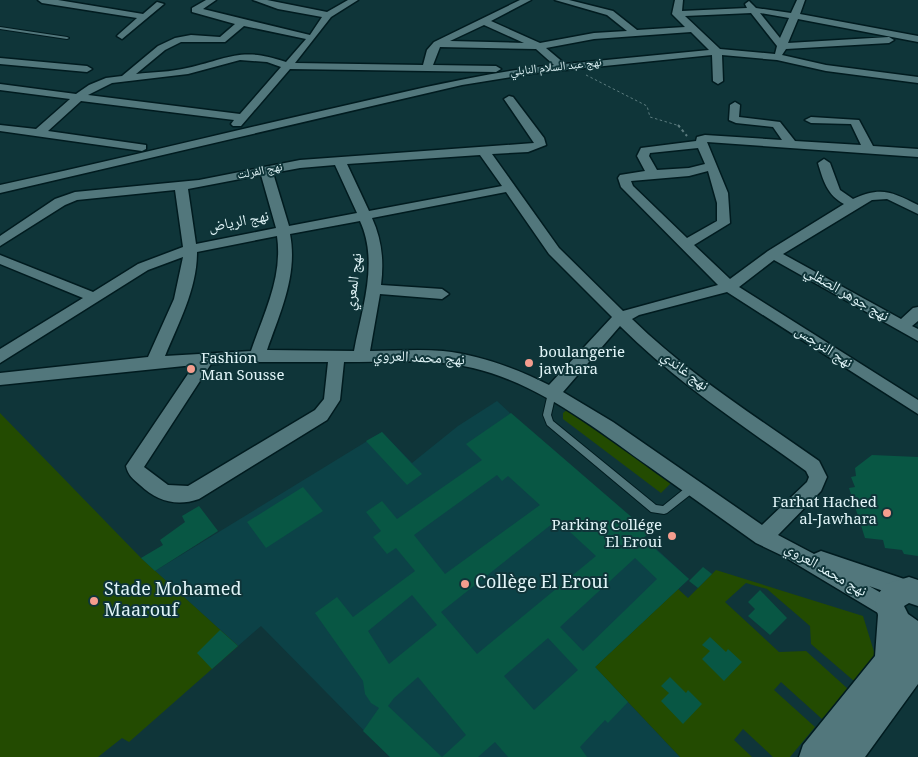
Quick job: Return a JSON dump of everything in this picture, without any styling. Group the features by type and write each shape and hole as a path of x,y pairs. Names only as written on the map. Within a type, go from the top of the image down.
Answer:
{"main road":[{"path":"907,599 905,630 918,636"},
{"path":"816,757 887,665 907,599"},
{"path":"845,757 918,659"}],"street":[{"path":"42,0 145,17"},
{"path":"212,0 198,6 195,10 242,23 312,38"},
{"path":"257,0 278,6 328,15"},
{"path":"236,133 236,125 312,38 328,15 354,0"},
{"path":"428,67 432,50 437,44 527,0"},
{"path":"559,0 610,13 634,32"},
{"path":"677,14 679,0"},
{"path":"747,0 767,30 782,46 914,38"},
{"path":"776,57 801,0"},
{"path":"122,36 160,4"},
{"path":"677,14 753,10 794,15 914,38"},
{"path":"677,14 717,52 718,81"},
{"path":"484,21 539,46 566,67"},
{"path":"125,78 160,51 177,41 190,38 222,40 242,23"},
{"path":"844,43 847,26"},
{"path":"437,44 539,46 594,36 694,29"},
{"name":"نهج عبد السلام النابلي","path":"105,167 128,152 142,152 198,142 454,83 536,70 717,52 776,57 826,68 918,80"},
{"path":"39,133 80,96 102,83 125,78 188,71 226,59 240,57 264,58 288,66 536,70"},
{"path":"0,61 87,69"},
{"path":"0,87 243,118"},
{"name":"نهج الفرلت","path":"0,242 60,202 75,196 181,186 339,160 528,148 540,144 509,99"},
{"path":"735,105 734,118 736,120 776,124 791,144"},
{"path":"811,120 856,122 869,149"},
{"path":"0,128 106,142 142,152"},
{"path":"106,142 128,152"},
{"path":"685,244 723,223 725,214 724,202 712,166 701,142"},
{"path":"712,166 689,172 653,174 643,156 646,150 701,142 791,144 918,153"},
{"name":"نهج غاندي","path":"483,150 554,251 654,350 680,371 808,462 817,472 818,482 816,486 763,537"},
{"name":"نهج عبد السلام النابلي","path":"1,189 105,167 142,152"},
{"name":"نهج المعري","path":"339,160 373,234 376,247 372,289 361,356"},
{"path":"824,163 833,190 837,196 853,204"},
{"path":"257,356 286,264 286,251 282,230 266,171"},
{"name":"نهج النرجس","path":"653,174 626,176 624,181 627,187 729,287 918,408"},
{"path":"154,362 185,286 190,249 181,186"},
{"name":"نهج الرياض","path":"0,357 143,267 190,249 510,188"},
{"path":"552,393 621,317 634,311 729,287 774,254 853,204 870,196 882,195 897,198 918,210"},
{"name":"نهج جوهر الصقلي","path":"774,254 918,336"},
{"path":"0,260 93,297"},
{"path":"372,289 442,294"},
{"path":"902,327 918,312"},
{"name":"نهج محمد العروي","path":"0,380 154,362 257,356 443,357 464,360 502,370 552,393 591,416 763,537 907,599"},
{"path":"206,360 135,466 136,471 164,494 174,497 192,493 327,410 332,400 338,356"},
{"path":"790,550 907,599"}],"lane":[{"path":"0,28 67,38"},
{"path":"552,393 547,415 550,422 654,509 664,510 692,488"}],"path":[{"path":"566,67 647,106 650,116 677,124 687,136 701,142"}],"shaded area":[{"path":"497,401 689,579 595,667 680,757 390,757 261,626 238,646 155,571 382,432 412,463 458,426"}],"green space":[{"path":"568,409 672,482 661,493 563,419 563,413"},
{"name":"Stade Mohamed Maarouf","path":"0,413 141,558 238,646 129,742 122,738 98,757 0,757"},
{"path":"716,570 863,616 875,655 854,681 811,644 810,626 767,589 746,583 725,602 779,652 806,651 848,689 822,719 781,682 774,690 815,727 790,757 773,757 743,729 734,740 752,757 680,757 595,667 678,589 688,598"}],"building":[{"path":"511,413 650,533 643,538 689,579 595,667 628,702 608,723 605,720 580,747 587,757 508,757 495,742 478,757 442,757 390,757 363,731 379,708 371,703 365,694 363,681 315,613 337,597 353,617 415,571 396,548 387,554 373,537 381,531 366,512 382,501 397,519 482,460 466,444","holes":["497,475 502,481 508,476 540,505 445,574 414,535","557,520 596,556 477,654 441,612","635,558 657,579 583,651 560,627","412,595 437,625 389,664 368,631","548,638 578,670 534,710 504,676","418,677 466,735 442,757 388,706 394,698"]},
{"path":"382,432 422,474 407,485 366,441"},
{"name":"Farhat Hached al-Jawhara","path":"872,455 918,457 918,556 904,554 902,550 885,548 883,540 865,538 849,488 855,487 851,477 856,476 855,468"},
{"path":"303,487 323,511 266,548 247,522"},
{"path":"199,506 218,531 155,571 141,558 163,545 160,540 185,522 182,516"},
{"path":"703,567 712,574 698,588 689,581"},
{"path":"760,590 787,618 770,635 748,616 755,609 748,602"},
{"path":"220,630 238,646 212,669 197,653"},
{"path":"710,637 726,652 728,649 742,662 724,681 702,659 710,651 702,645"},
{"path":"670,677 686,693 688,690 702,704 683,724 661,701 669,693 661,686"}],"place":[{"name":"boulangerie jawhara","path":"529,363"},
{"name":"Fashion Man Sousse","path":"191,369"},
{"name":"Farhat Hached al-Jawhara","path":"887,513"},
{"name":"Parking Collége El Eroui","path":"672,536"},
{"name":"Collège El Eroui","path":"465,584"},
{"name":"Stade Mohamed Maarouf","path":"94,601"}]}
